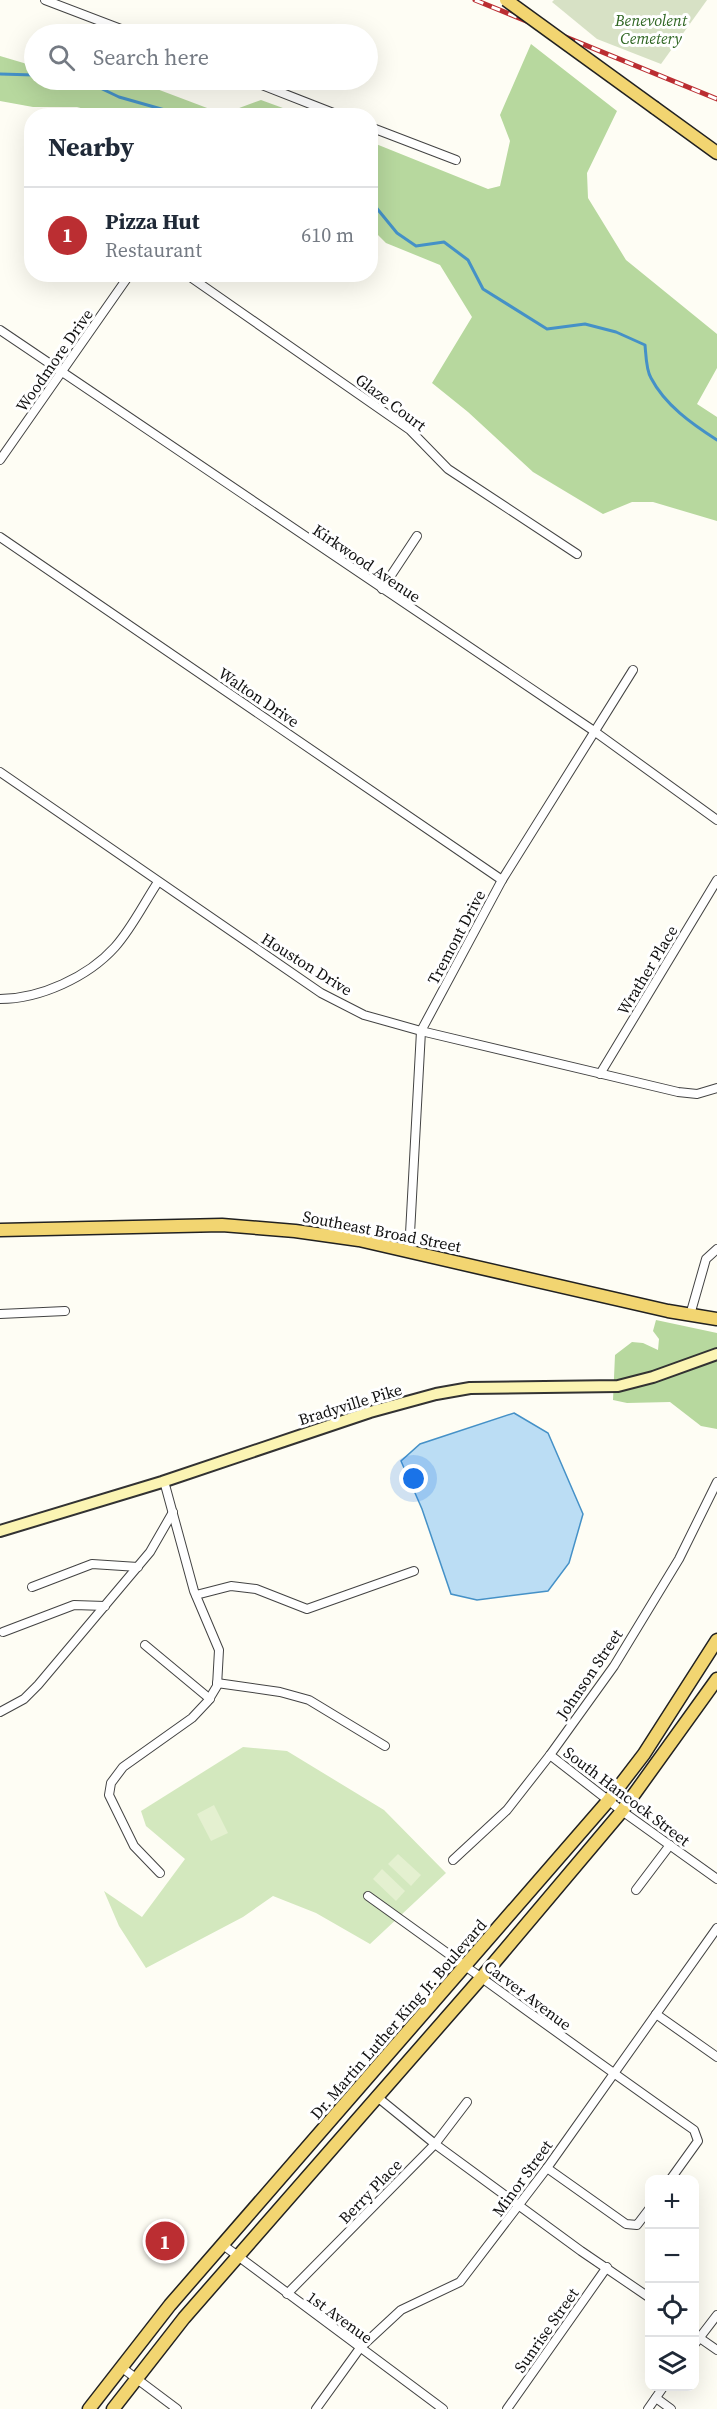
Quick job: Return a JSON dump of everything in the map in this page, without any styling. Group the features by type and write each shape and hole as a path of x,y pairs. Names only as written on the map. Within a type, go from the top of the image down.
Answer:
{"main road":[{"path":"506,0 717,153"},
{"name":"Southeast Broad Street","path":"0,1230 222,1225 295,1231 359,1240 690,1315 717,1319"},
{"name":"Bradyville Pike","path":"0,1531 164,1481 370,1412 436,1394 478,1388 618,1386 653,1377 717,1354"},
{"name":"Dr. Martin Luther King Jr. Boulevard","path":"89,2409 223,2245 608,1800 644,1754 717,1640"},
{"name":"Dr. Martin Luther King Jr. Boulevard","path":"113,2409 237,2256 482,1977 622,1812 717,1678"}],"street":[{"path":"45,0 108,24"},
{"path":"275,90 321,108"},
{"path":"378,130 456,160"},
{"name":"Woodmore Drive","path":"0,460 125,282"},
{"name":"Glaze Court","path":"197,282 410,430 448,468 577,554"},
{"name":"Kirkwood Avenue","path":"0,330 594,731 717,820"},
{"path":"382,589 417,536"},
{"name":"Walton Drive","path":"0,537 502,880"},
{"name":"Tremont Drive","path":"409,1252 421,1031 502,880 633,670"},
{"name":"Houston Drive","path":"0,772 321,993 364,1015 421,1031 678,1092 697,1094 717,1088"},
{"name":"Wrather Place","path":"600,1074 717,880"},
{"path":"0,999 45,992 90,968 115,947 158,882"},
{"path":"690,1315 706,1259 717,1250"},
{"path":"0,1314 65,1311"},
{"path":"160,1873 134,1846 109,1795 111,1783 123,1767 192,1718 210,1699 217,1683 219,1650 196,1595 164,1481"},
{"name":"Johnson Street","path":"453,1860 507,1810 550,1755 620,1656 679,1559 717,1482"},
{"path":"0,1712 24,1699 38,1685 150,1552 173,1512"},
{"path":"32,1587 92,1564 138,1567"},
{"path":"196,1595 231,1586 256,1589 307,1610 414,1571"},
{"path":"3,1632 74,1605 105,1606"},
{"path":"145,1645 210,1699"},
{"path":"217,1683 280,1692 309,1700 385,1746"},
{"name":"South Hancock Street","path":"550,1755 622,1812 717,1879"},
{"path":"636,1890 670,1845"},
{"name":"Carver Avenue","path":"368,1896 694,2130 698,2142 674,2175"},
{"name":"Minor Street","path":"316,2409 360,2348 401,2310 460,2282 547,2168 717,1928"},
{"path":"656,2014 717,2058"},
{"path":"376,2096 435,2144 584,2253 645,2294"},
{"name":"Berry Place","path":"287,2294 435,2144 467,2102"},
{"path":"547,2168 626,2223 637,2225 645,2215"},
{"name":"1st Avenue","path":"223,2245 443,2409"},
{"name":"Sunrise Street","path":"507,2409 607,2267"},
{"path":"698,2337 717,2315"},
{"path":"699,2341 717,2350"},
{"path":"121,2367 177,2409"},
{"path":"648,2409 661,2391"},
{"path":"656,2398 671,2409"}],"green space":[{"name":"Benevolent Cemetery","path":"554,0 707,0 661,64 597,39 552,2"},
{"path":"531,44 617,111 587,173 588,198 626,260 717,334 717,368 697,404 717,417 717,521 653,502 632,502 603,514 533,472 468,412 432,383 472,317 440,265 386,243 378,235 378,145 488,189 500,186 510,141 500,115"},
{"path":"0,56 24,63 24,90 159,90 207,108 33,107 0,101"},
{"path":"261,100 283,108 239,108"},
{"path":"656,1320 717,1333 717,1429 701,1426 670,1402 627,1403 613,1400 615,1355 632,1342 643,1343 658,1350 659,1339 653,1331"},
{"path":"243,1747 287,1751 384,1810 446,1873 370,1944 316,1913 273,1896 243,1917 146,1968 119,1926 104,1891 142,1917 185,1859 146,1826 141,1811"},
{"path":"214,1805 228,1833 211,1841 197,1814"},
{"path":"398,1854 421,1875 411,1886 388,1864"},
{"path":"382,1869 405,1891 396,1901 373,1879"}],"water":[{"path":"514,1413 548,1433 583,1514 569,1563 548,1591 477,1600 451,1594 422,1509 401,1461 420,1444"}],"waterway":[{"path":"0,74 24,75"},
{"path":"104,90 119,97 158,108"},
{"path":"378,210 397,233 416,246 444,242 468,260 483,289 547,329 585,324 616,332 645,345 648,371 657,388 680,413 717,440"}],"railway":[{"path":"475,0 717,99"}],"place":[{"name":"Pizza Hut","path":"165,2241"}]}
